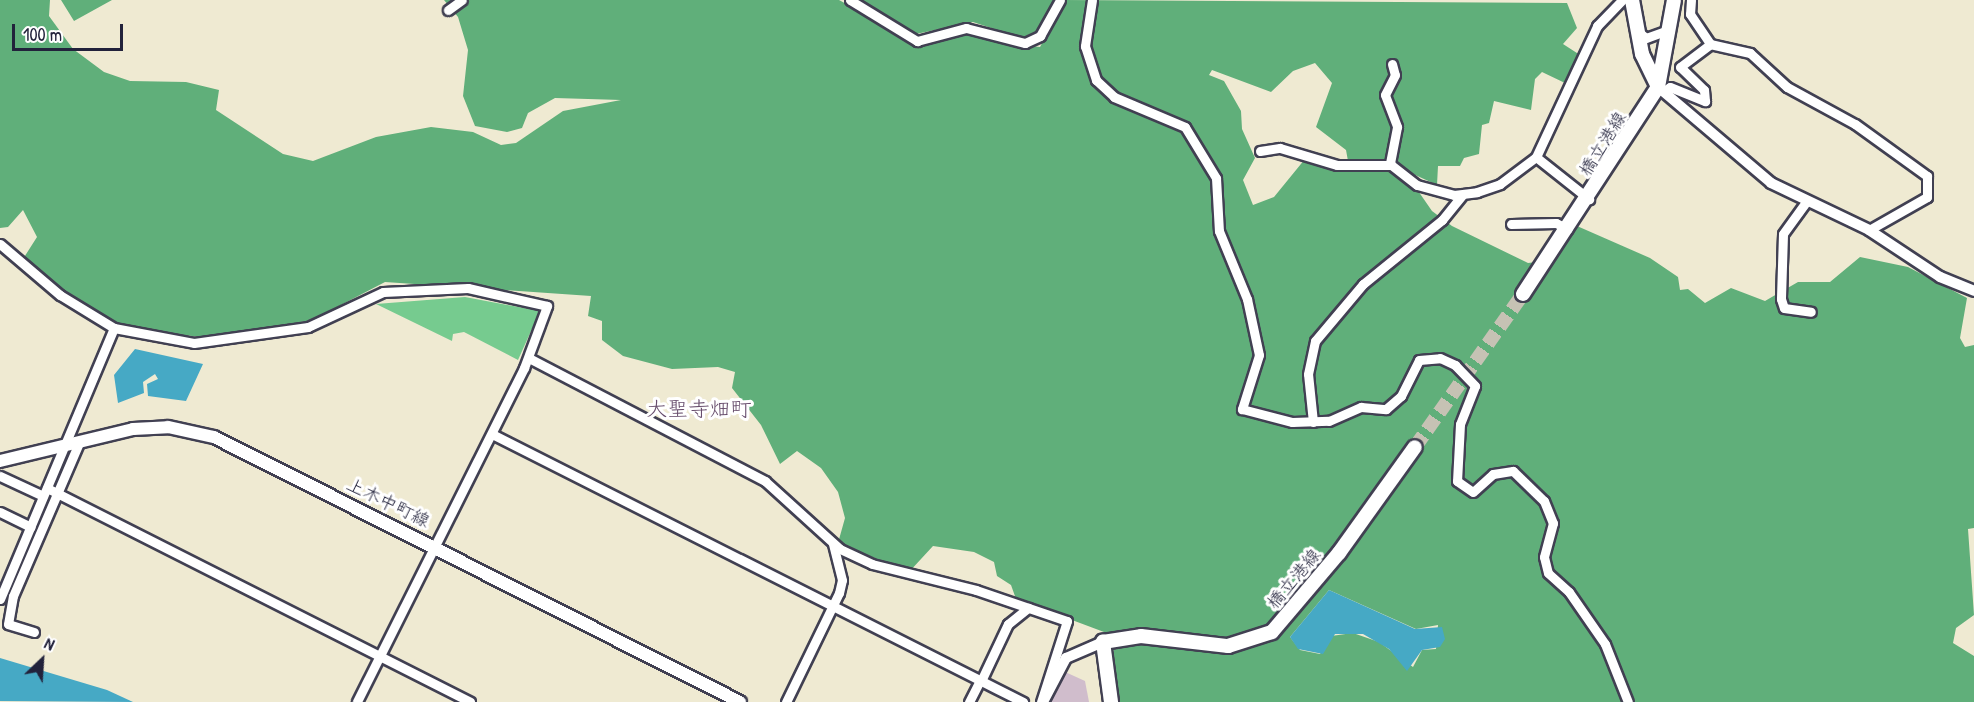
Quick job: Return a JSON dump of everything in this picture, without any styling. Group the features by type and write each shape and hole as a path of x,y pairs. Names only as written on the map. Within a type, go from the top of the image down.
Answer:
{"main road":[{"path":"1632,0 1641,34 1642,54 1661,89"},
{"path":"1661,89 1674,0"},
{"name":"橋立港線","path":"1523,294 1661,89"},
{"name":"上木中町線","path":"0,461 145,428 199,432 434,546 740,702"},
{"name":"橋立港線","path":"1103,642 1140,636 1228,646 1272,632 1339,553 1415,447"},
{"path":"1103,642 1111,702"}],"street":[{"path":"448,10 462,0"},
{"path":"850,0 918,40 966,28 1025,43 1040,36 1060,0"},
{"path":"1092,0 1085,46 1096,81 1114,97 1185,127 1216,178 1219,231 1247,298 1259,355 1242,409 1281,421 1313,422 1361,407 1391,408 1419,360 1440,358 1455,365 1475,386 1460,424 1457,481 1473,492 1493,474 1507,469 1523,475 1537,492 1553,523 1544,557 1548,573 1569,592 1605,644 1628,702"},
{"path":"1260,151 1280,148 1337,165 1391,165 1417,185 1462,195 1500,184 1536,157 1597,26 1622,0"},
{"path":"1691,0 1690,14 1710,44 1750,53 1792,91 1855,124 1927,176 1927,197 1869,230"},
{"path":"1641,34 1668,30"},
{"path":"1661,89 1670,87 1705,101 1708,96 1680,68 1710,44"},
{"path":"1391,165 1397,127 1385,95 1395,75 1392,64"},
{"path":"1661,89 1746,165 1806,202 1869,230 1940,278 1974,291"},
{"path":"1536,157 1589,199"},
{"path":"1313,422 1308,374 1315,341 1364,284 1442,220 1462,195"},
{"path":"1806,202 1783,234 1781,299 1784,308 1811,312"},
{"path":"1511,224 1556,223 1568,229"},
{"path":"0,244 60,295 114,328 217,343 308,327 383,292 468,288 547,306 529,358 357,702"},
{"path":"0,599 114,328"},
{"path":"529,358 765,481 833,544 872,564 1028,608 1070,625 1040,694 1042,702"},
{"path":"492,434 1023,702"},
{"path":"34,632 8,624 13,596 79,443"},
{"path":"0,476 57,494 470,702"},
{"path":"0,512 31,527"},
{"path":"786,702 834,607 842,580 833,544"},
{"path":"969,702 1008,624 1028,608"},
{"path":"1042,702 1066,658 1103,642"}],"shaded area":[{"path":"1063,671 1085,681 1089,702 1047,702"}],"green space":[{"path":"0,0 50,0 49,16 73,49 104,72 130,81 186,82 219,90 216,110 283,154 313,161 376,137 431,127 473,132 501,145 516,143 563,111 621,100 555,98 528,113 522,128 507,132 475,126 463,96 468,50 458,17 444,0 839,0 923,46 954,35 983,34 1002,43 1040,47 1065,0 1567,3 1577,28 1563,44 1580,55 1565,83 1542,72 1535,79 1531,110 1494,101 1489,123 1482,125 1479,154 1464,158 1460,166 1438,166 1437,185 1387,162 1348,161 1346,150 1316,127 1332,83 1315,63 1293,71 1271,92 1212,70 1209,75 1224,81 1241,111 1242,129 1255,158 1243,180 1253,205 1274,197 1305,159 1346,169 1391,170 1414,185 1432,211 1452,226 1528,263 1553,260 1577,226 1650,258 1678,277 1680,290 1688,289 1705,303 1731,288 1765,301 1798,282 1830,282 1860,257 1908,267 1967,298 1960,338 1965,347 1974,345 1974,528 1968,529 1974,615 1956,628 1953,643 1974,656 1974,702 1118,702 1112,635 1016,599 1011,585 997,576 994,562 974,552 933,546 909,572 838,543 845,518 838,492 821,468 797,451 780,464 761,425 732,388 735,372 718,367 672,369 623,356 602,340 602,321 588,316 591,296 385,282 312,320 208,338 128,328 65,296 23,259 37,237 23,210 8,227 0,228","holes":["1329,590 1416,629 1438,625 1436,649 1422,650 1413,667 1379,642 1353,633 1331,636 1320,654 1300,650 1290,637"]},
{"path":"61,0 112,0 74,21"},
{"path":"858,0 1054,0 1036,33 1024,39 973,22 916,34"},
{"path":"465,297 540,311 518,360 464,332 453,334 452,341 376,304"}],"water":[{"path":"135,349 203,364 186,401 148,396 147,384 158,379 155,374 143,382 144,393 118,403 114,375"},
{"path":"1329,590 1415,629 1442,627 1445,639 1440,647 1422,650 1407,671 1389,649 1363,634 1335,634 1323,654 1298,649 1290,637"},
{"path":"0,658 107,690 133,702 0,701"}],"tunnel":[{"path":"1415,447 1523,294"}],"district":[{"name":"大聖寺畑町","path":"699,409"}]}
